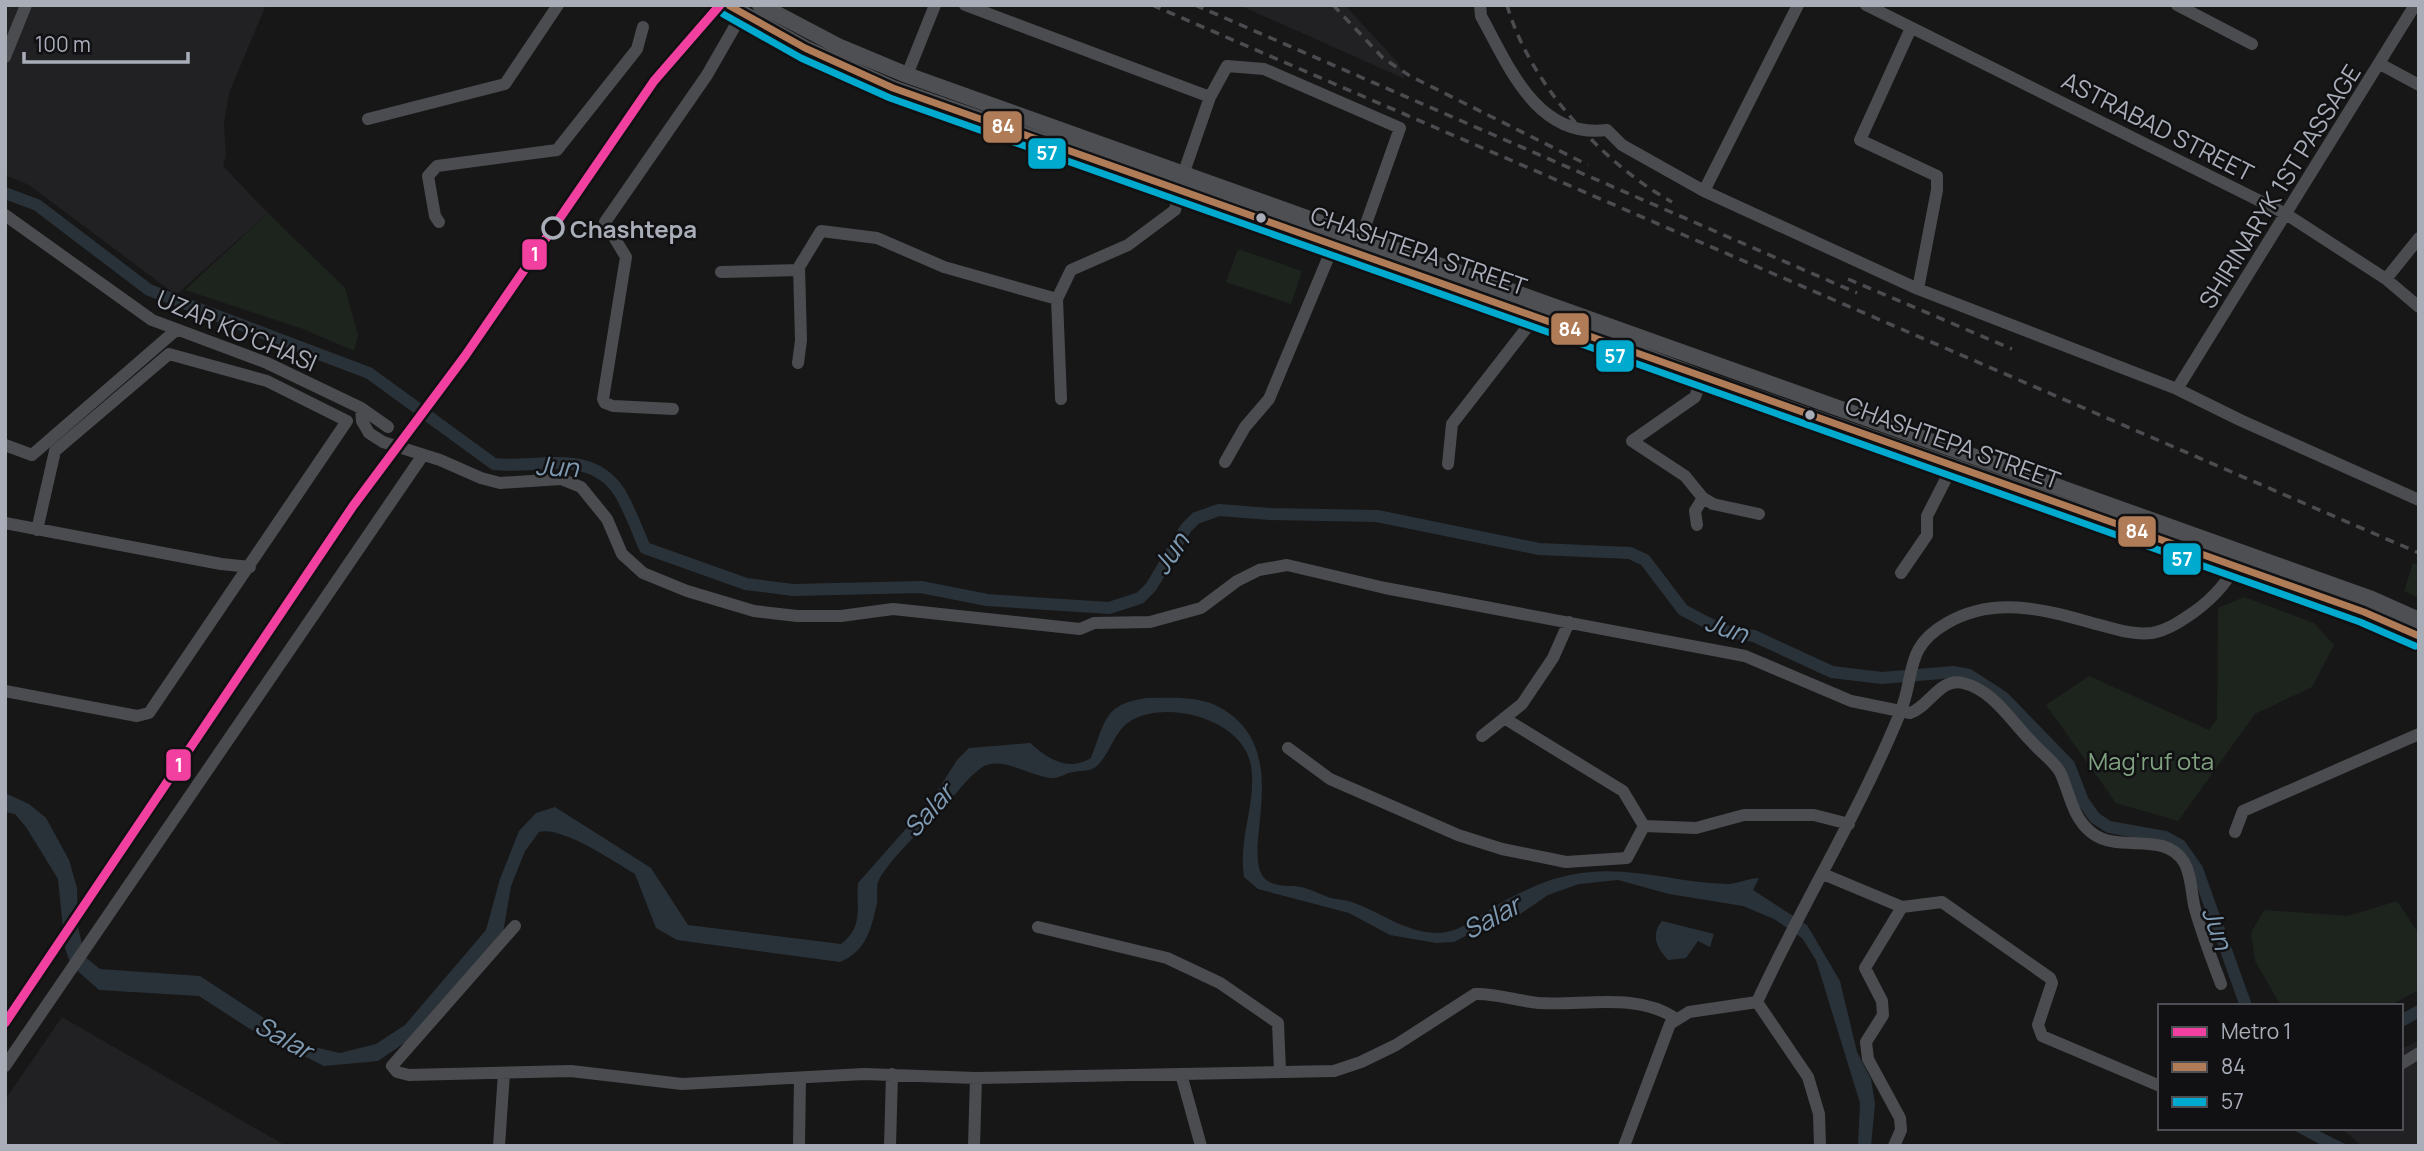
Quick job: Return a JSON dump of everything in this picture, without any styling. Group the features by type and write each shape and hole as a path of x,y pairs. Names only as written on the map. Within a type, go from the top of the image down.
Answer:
{"main road":[{"name":"CHASHTEPA STREET","path":"760,5 840,47 908,75 1362,235 2238,560 2419,636"},
{"name":"CHASHTEPA STREET","path":"735,9 805,48 893,88 1533,313 1702,378 1855,430 1952,467 2131,522"},
{"name":"CHASHTEPA STREET","path":"2238,560 2372,599 2419,620"}],"street":[{"path":"5,57 26,5"},
{"path":"368,118 505,84 558,5"},
{"path":"908,75 935,5"},
{"path":"965,5 1210,97"},
{"path":"1480,5 1481,16 1516,82 1544,111 1586,133 1607,130 1622,145 1704,191 1917,289 2177,389 2419,500"},
{"path":"1704,191 1798,5"},
{"name":"ASTRABAD STREET","path":"1866,5 2286,214 2386,279 2419,307"},
{"path":"2177,5 2252,44"},
{"name":"SHIRINARYK 1ST PASSAGE","path":"2177,389 2381,64 2415,5"},
{"path":"673,409 605,403 607,371 626,257 605,222 707,75 735,9"},
{"path":"439,222 435,216 430,189 430,170 437,166 557,150 637,49 643,27"},
{"path":"1911,28 1860,140 1937,176 1937,190 1917,289"},
{"path":"2381,64 2419,85"},
{"path":"1061,399 1057,299 1070,270 1128,245 1175,210 1184,172 1210,97 1227,66 1264,69 1400,128 1362,235"},
{"name":"UZAR KO'CHASI","path":"5,215 152,320 175,331 267,363 361,410 388,427"},
{"path":"798,363 801,340 799,270 821,231 877,238 944,267 1057,299"},
{"path":"2386,279 2419,238"},
{"path":"1224,461 1245,427 1269,399 1334,244"},
{"path":"721,272 799,270"},
{"path":"1448,464 1452,424 1532,321 1533,313"},
{"path":"5,445 32,455 175,331"},
{"path":"37,530 55,451 170,354 267,381 347,421"},
{"path":"1702,378 1695,397 1632,441 1685,476 1703,498 1713,504 1759,514"},
{"path":"5,691 137,716 149,713 347,421 361,410 369,433 383,442 500,483 550,479 572,482 598,506 622,554 643,573 678,588 754,611 797,616 841,616 893,609 1080,629 1094,623 1150,622 1201,608 1237,580 1259,569 1287,565 1385,588 1745,656 1851,701 1903,704 1918,710 1950,683 1962,682 2003,708 2059,771 2082,824 2093,834 2106,841 2165,846 2174,850 2189,872 2195,907 2221,984"},
{"path":"5,1066 93,942 423,455"},
{"path":"1900,573 1927,535 1927,516 1952,467"},
{"path":"1697,524 1695,512 1703,498"},
{"path":"5,523 221,564 250,567"},
{"path":"1757,1002 1782,947 1849,824 1903,704 1911,662 1921,645 1945,624 1989,606 2043,610 2132,634 2154,632 2177,625 2211,600 2238,560"},
{"path":"1482,736 1522,704 1553,659 1569,622"},
{"path":"1504,718 1623,791 1644,826"},
{"path":"2235,832 2243,811 2419,734"},
{"path":"1288,748 1330,779 1458,835 1502,849 1566,862 1628,858 1644,826"},
{"path":"1644,826 1696,828 1744,815 1814,815 1849,824"},
{"path":"1823,874 1902,907 1942,902 2050,978 2052,983 2038,1025 2042,1036 2158,1085"},
{"path":"1894,1146 1901,1130 1900,1118 1868,1059 1867,1037 1883,1015 1882,1001 1865,968 1902,907"},
{"path":"515,926 392,1066 397,1072 409,1075 571,1071 682,1084 892,1074 976,1078 1334,1071 1354,1065 1396,1045 1475,994 1539,1003 1619,1002 1661,1009 1675,1018"},
{"path":"1038,928 1167,958 1220,983 1278,1023 1280,1071"},
{"path":"1624,1146 1667,1031 1675,1018 1689,1012 1757,1002"},
{"path":"1757,1002 1808,1077 1819,1114 1820,1146"},
{"path":"2403,1063 2419,1053"},
{"path":"499,1146 504,1073"},
{"path":"890,1146 892,1074"},
{"path":"1181,1074 1201,1146"},
{"path":"799,1146 800,1078"},
{"path":"974,1146 976,1078"}],"shaded area":[{"path":"5,5 266,5 229,93 224,124 226,156 223,166 268,213 176,295 29,185 5,175"},
{"path":"1239,5 1345,5 1397,62 1405,79"},
{"path":"62,1017 286,1146 5,1146 5,1100"},
{"path":"2419,1040 2419,1146 2362,1146 2343,1130 2403,1130 2403,1048"}],"green space":[{"path":"268,213 345,288 358,335 354,351 303,329 185,290"},
{"path":"1238,249 1302,271 1291,304 1226,282"},
{"path":"2413,563 2419,566 2419,598 2404,591"},
{"name":"Mag'ruf ota","path":"2244,597 2314,623 2334,645 2312,687 2255,714 2178,821 2116,803 2046,705 2089,676 2209,730 2217,719 2218,608"},
{"path":"2397,901 2419,934 2419,990 2393,1004 2280,1004 2255,961 2251,933 2264,910 2348,916"}],"water":[{"name":"Salar","path":"1147,698 1182,698 1207,702 1242,725 1257,750 1262,778 1258,857 1262,875 1275,884 1301,887 1354,903 1425,932 1451,931 1539,885 1560,877 1590,872 1630,872 1728,884 1759,878 1753,890 1807,925 1840,981 1857,1052 1871,1079 1875,1104 1871,1146 1858,1146 1860,1103 1816,960 1802,938 1774,919 1743,906 1669,894 1618,880 1579,884 1548,895 1513,919 1475,931 1454,942 1436,943 1390,935 1349,913 1258,889 1244,877 1243,848 1252,793 1251,766 1245,750 1234,736 1219,725 1182,713 1144,715 1129,722 1120,731 1102,760 1089,770 1053,778 1007,765 989,764 981,768 890,863 878,882 877,903 862,946 840,962 677,940 656,928 635,874 574,839 561,834 539,832 525,851 511,886 503,933 413,1037 378,1061 324,1066 250,1029 199,996 99,990 71,965 65,948 58,879 26,827 15,814 5,812 5,793 29,804 46,818 69,860 77,888 78,927 85,957 100,969 200,976 305,1045 340,1053 376,1044 405,1025 486,930 500,879 519,831 536,813 555,807 651,868 688,925 841,944 856,924 858,883 933,798 957,760 969,748 1030,743 1059,762 1083,762 1091,758 1104,724 1114,710"},
{"path":"1662,921 1714,934 1710,947 1698,941 1686,958 1668,960 1656,942 1656,932"},
{"path":"2294,1130 2317,1130 2349,1146 2323,1146"}],"waterway":[{"name":"Jun","path":"5,193 37,205 149,290 369,373 494,464 563,463 594,470 608,479 620,493 645,548 746,584 793,590 921,587 987,600 1109,608 1140,598 1151,587 1186,528 1196,518 1219,510 1377,516 1539,549 1630,553 1645,560 1683,610 1723,631 1754,636 1832,672 1882,678 1953,672 1969,675 2003,697 2069,765 2083,801 2095,818 2109,827 2165,837 2180,845 2197,869 2245,1004"},
{"name":"Jun","path":"2403,1020 2419,1011"}],"railway":[{"path":"1152,5 2419,553"},
{"path":"1195,5 1857,293"},
{"path":"1333,5 1383,58 1410,76 1588,165"},
{"path":"1507,5 1532,63 1572,118 1595,144 1620,166 1672,202"},
{"path":"1848,279 2012,349"}],"metro line":[{"name":"1","path":"5,1023 353,506 465,356 654,81 720,5"}],"transit line":[{"name":"84","path":"728,5 805,48 893,88 2364,612 2419,636"},
{"name":"57","path":"723,14 801,58 890,98 2360,622 2415,646"}],"place":[{"name":"Chashtepa","path":"553,228"}]}
